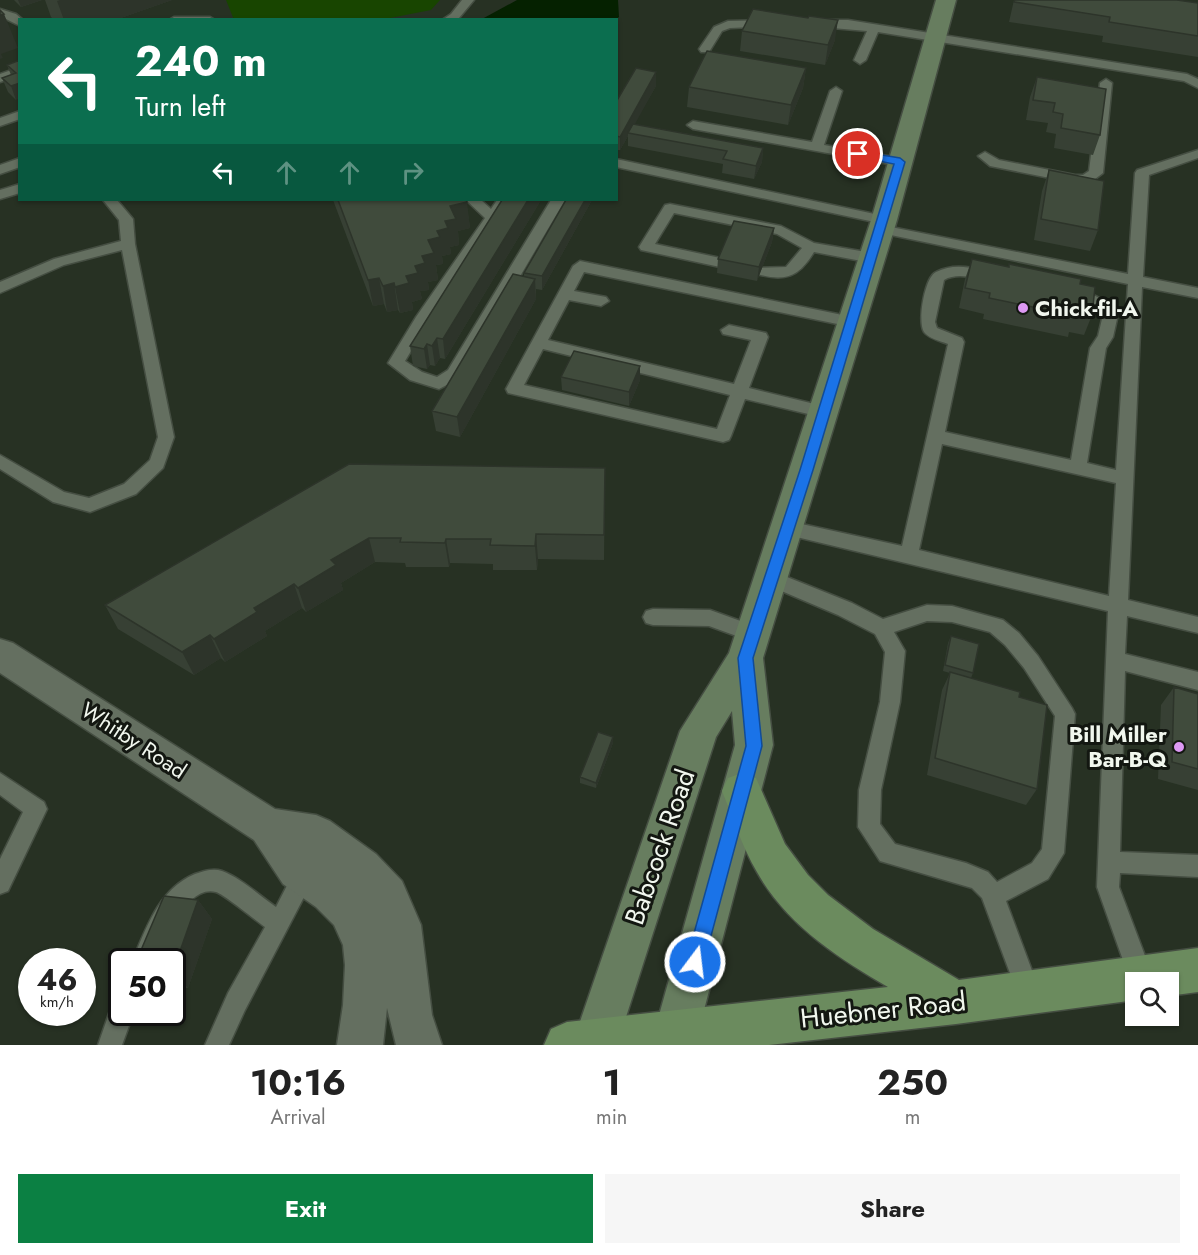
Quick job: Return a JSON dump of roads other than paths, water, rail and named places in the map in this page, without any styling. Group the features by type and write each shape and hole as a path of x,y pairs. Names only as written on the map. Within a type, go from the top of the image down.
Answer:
{"main road":[{"name":"Babcock Road","path":"586,1044 699,732 749,646 872,258 946,0"},
{"name":"Babcock Road","path":"674,1039 754,746 749,646"},
{"path":"742,791 775,865 810,908 857,944 956,1002"},
{"name":"Huebner Road","path":"1179,972 1198,970"},
{"name":"Huebner Road","path":"586,1044 674,1039 1125,979"}],"street":[{"name":"Whitby Road","path":"0,654 268,827 316,834 362,868 387,895 400,925 410,1015 419,1045"},
{"name":"Whitby Road","path":"268,827 285,855 304,876 335,895 352,914 363,936 368,959 368,987 360,1045"}],"lane":[{"path":"451,18 468,0"},
{"path":"0,12 12,16 18,21"},
{"path":"705,49 718,29 728,25 848,24 1188,78 1198,84"},
{"path":"860,60 874,28"},
{"path":"0,78 18,72"},
{"path":"985,156 994,163 1075,179 1086,179 1096,173 1106,83"},
{"path":"817,147 836,91"},
{"path":"0,122 18,116"},
{"path":"693,125 900,162"},
{"path":"1139,972 1108,887 1117,606 1142,173 1198,154"},
{"path":"0,170 18,163"},
{"path":"618,163 882,224 1198,292"},
{"path":"0,195 18,189"},
{"path":"0,461 59,497 90,505 130,489 157,464 166,437 128,243 126,219 111,201"},
{"path":"474,201 493,218"},
{"path":"503,201 411,335 396,363 416,376 439,383 454,374 557,201"},
{"path":"720,262 646,247 670,208 781,230 810,247 872,258"},
{"path":"0,288 59,262 128,243"},
{"path":"762,271 781,275 790,271 798,266 810,247"},
{"path":"729,330 760,337 723,436 514,389 580,266 852,322"},
{"path":"909,555 956,342 931,331 927,322 937,278 957,271 1004,280"},
{"path":"1062,292 1101,303 1110,315 1108,335 1098,348 1078,468"},
{"path":"565,294 601,301"},
{"path":"538,343 825,412"},
{"path":"935,436 1124,478"},
{"path":"788,528 1198,625"},
{"path":"772,579 845,609 882,628 895,651 890,702 870,790 869,826 888,853 981,880 991,891 1028,992"},
{"path":"882,628 927,613 952,614 996,626 1012,639 1031,662 1065,714 1053,853 1040,871 993,896"},
{"path":"653,617 710,618 749,646"},
{"path":"1115,660 1198,681"},
{"path":"0,783 36,808 0,883"},
{"path":"1109,862 1198,866"},
{"path":"217,1045 229,1012 304,876"},
{"path":"151,948 177,897 190,886 209,880 219,881 279,922"},
{"path":"110,1045 117,1026"}],"place":[{"name":"Chick-fil-A","path":"1023,308"},
{"name":"Bill Miller Bar-B-Q","path":"1179,747"}]}
